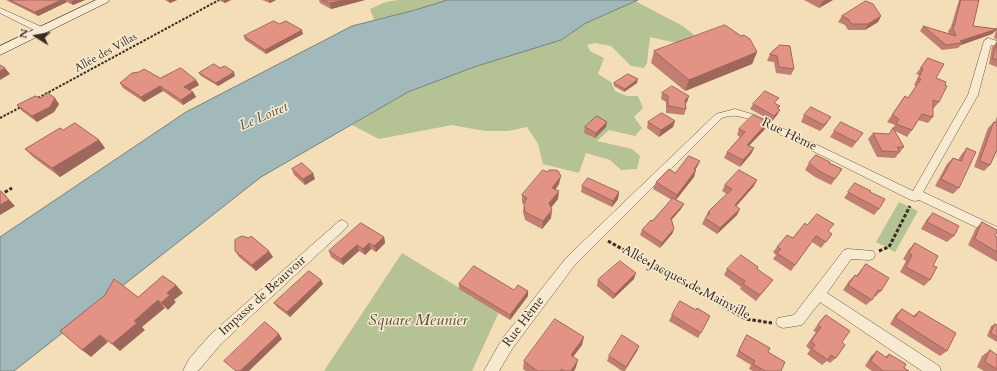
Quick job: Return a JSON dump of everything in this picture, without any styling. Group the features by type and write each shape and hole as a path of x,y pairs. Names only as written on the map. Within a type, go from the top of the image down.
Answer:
{"street":[{"path":"0,51 104,0"},
{"path":"0,10 41,30"},
{"path":"916,195 973,95 988,41 997,44"},
{"name":"Rue Hème","path":"491,371 507,344 570,262 718,116 728,112 734,111 752,117 997,232"},
{"name":"Impasse de Beauvoir","path":"190,371 216,338 342,224"},
{"path":"782,322 797,321 848,254 869,255"},
{"path":"819,294 934,371"}],"path":[{"name":"Allée des Villas","path":"35,100 219,0"},
{"path":"0,118 21,107"},
{"path":"0,195 12,188"},
{"path":"869,255 889,247 916,195"},
{"name":"Allée Jacques de Mainville","path":"597,235 746,319 775,323 782,322"}],"green space":[{"path":"398,0 448,0 374,20 370,9 386,2"},
{"path":"635,1 683,26 694,35 686,45 650,37 647,63 644,68 631,66 611,46 595,43 587,45 590,51 604,58 598,74 611,82 615,91 627,96 638,96 643,108 634,117 642,128 635,136 609,130 597,141 632,149 640,156 637,169 621,170 610,160 586,153 579,173 543,164 538,144 527,127 508,131 485,131 452,125 379,139 352,125 408,92 474,67 561,40 586,23"},
{"path":"899,202 918,211 895,252 876,242"},
{"name":"Square Meunier","path":"402,253 499,312 472,371 324,371"}],"water":[{"name":"Le Loiret","path":"448,0 638,0 586,23 561,40 474,67 408,92 261,177 14,371 0,371 0,237 186,112 352,26"}],"building":[{"path":"10,0 61,0 35,12"},
{"path":"323,0 343,0 330,3"},
{"path":"961,0 979,0 973,26 997,29 960,41 962,43 946,45 923,26 956,36 952,25 954,26"},
{"path":"866,1 873,4 881,16 868,24 852,24 848,19 842,16"},
{"path":"274,21 279,24 286,21 302,30 265,50 244,36"},
{"path":"725,25 741,36 744,35 750,39 757,52 689,80 654,51"},
{"path":"997,42 997,60 993,59"},
{"path":"780,45 790,46 794,69 779,67 777,56 770,54"},
{"path":"928,58 944,64 936,78 946,82 945,85 947,86 939,102 933,100 933,117 922,114 912,130 896,124 899,119 892,115 905,96 908,98 921,79 918,79 923,69 921,68"},
{"path":"214,64 220,68 225,66 234,72 216,83 199,73"},
{"path":"0,65 5,68 0,71"},
{"path":"181,68 196,80 184,87 193,92 181,100 160,86 141,97 120,83 132,73 139,72 144,69 160,78"},
{"path":"628,74 638,79 625,89 614,83"},
{"path":"672,86 689,96 685,100 686,109 668,106 668,96 662,93"},
{"path":"765,91 779,98 774,103 780,106 777,108 780,110 774,116 753,104"},
{"path":"48,93 55,98 50,107 32,116 17,105 35,96 40,98"},
{"path":"811,107 831,117 824,125 804,115"},
{"path":"662,113 675,121 661,130 648,122"},
{"path":"753,115 768,122 747,145 754,148 743,160 727,152 745,132 739,129"},
{"path":"597,116 607,122 596,133 585,127"},
{"path":"841,122 863,133 856,142 834,131"},
{"path":"994,122 997,123 997,150 990,165 980,161"},
{"path":"75,123 99,140 52,168 25,149 60,128 63,130"},
{"path":"893,128 904,147 897,147 900,152 882,151 873,133 889,134"},
{"path":"967,148 976,152 959,188 941,179 953,158 961,161"},
{"path":"816,155 842,169 835,179 819,171 809,163"},
{"path":"689,156 700,161 694,169 696,170 677,195 656,182 669,169 675,173"},
{"path":"302,163 313,173 303,179 292,169"},
{"path":"543,170 547,172 549,170 558,171 561,176 552,188 559,191 549,203 552,210 543,221 525,212 524,204 527,198 522,195"},
{"path":"739,170 757,180 735,205 740,209 720,228 705,218 710,213 708,212 732,189 725,185"},
{"path":"588,178 619,192 613,201 582,186"},
{"path":"855,183 885,199 879,209 848,192"},
{"path":"1,191 9,200 0,205 0,192"},
{"path":"673,198 684,204 671,218 674,229 662,243 642,230"},
{"path":"933,213 959,226 954,236 927,222"},
{"path":"817,214 834,224 828,231 832,234 826,242 816,236 795,265 777,253 781,249 777,247 787,235 793,238 805,223 807,225"},
{"path":"982,222 997,230 995,236 997,237 997,252 975,239"},
{"path":"361,223 384,237 374,246 369,243 363,249 357,245 341,259 329,251"},
{"path":"242,236 249,238 251,236 269,251 252,265 235,251 235,240"},
{"path":"915,243 938,256 933,266 937,267 930,280 906,267 912,255 909,253"},
{"path":"741,255 773,280 760,295 743,284 745,281 727,269"},
{"path":"620,261 636,273 615,294 598,280"},
{"path":"866,264 889,278 881,291 878,290 872,300 848,285"},
{"path":"474,266 514,290 518,285 528,291 510,315 459,284"},
{"path":"309,271 321,280 287,312 274,303"},
{"path":"163,276 176,285 167,293 170,295 161,303 158,300 134,321 137,323 112,344 100,335 82,350 60,331 105,295 114,279 138,297"},
{"path":"680,301 696,310 697,308 710,316 701,333 672,315"},
{"path":"902,309 915,317 919,311 956,333 947,351 896,318"},
{"path":"826,315 850,331 842,342 845,345 836,358 831,355 828,360 812,349 815,345 811,341 821,327 818,325"},
{"path":"555,319 584,337 571,355 578,360 571,371 564,371 562,369 560,371 537,371 524,361"},
{"path":"265,322 279,334 240,371 236,371 224,361"},
{"path":"995,324 997,325 997,337 991,333"},
{"path":"622,335 639,346 626,367 609,356"},
{"path":"747,335 770,348 768,352 785,362 781,371 765,371 753,364 755,361 739,351"},
{"path":"990,350 997,355 997,369 985,362"},
{"path":"877,351 887,358 889,354 906,364 904,368 909,371 883,371 871,361"}]}
